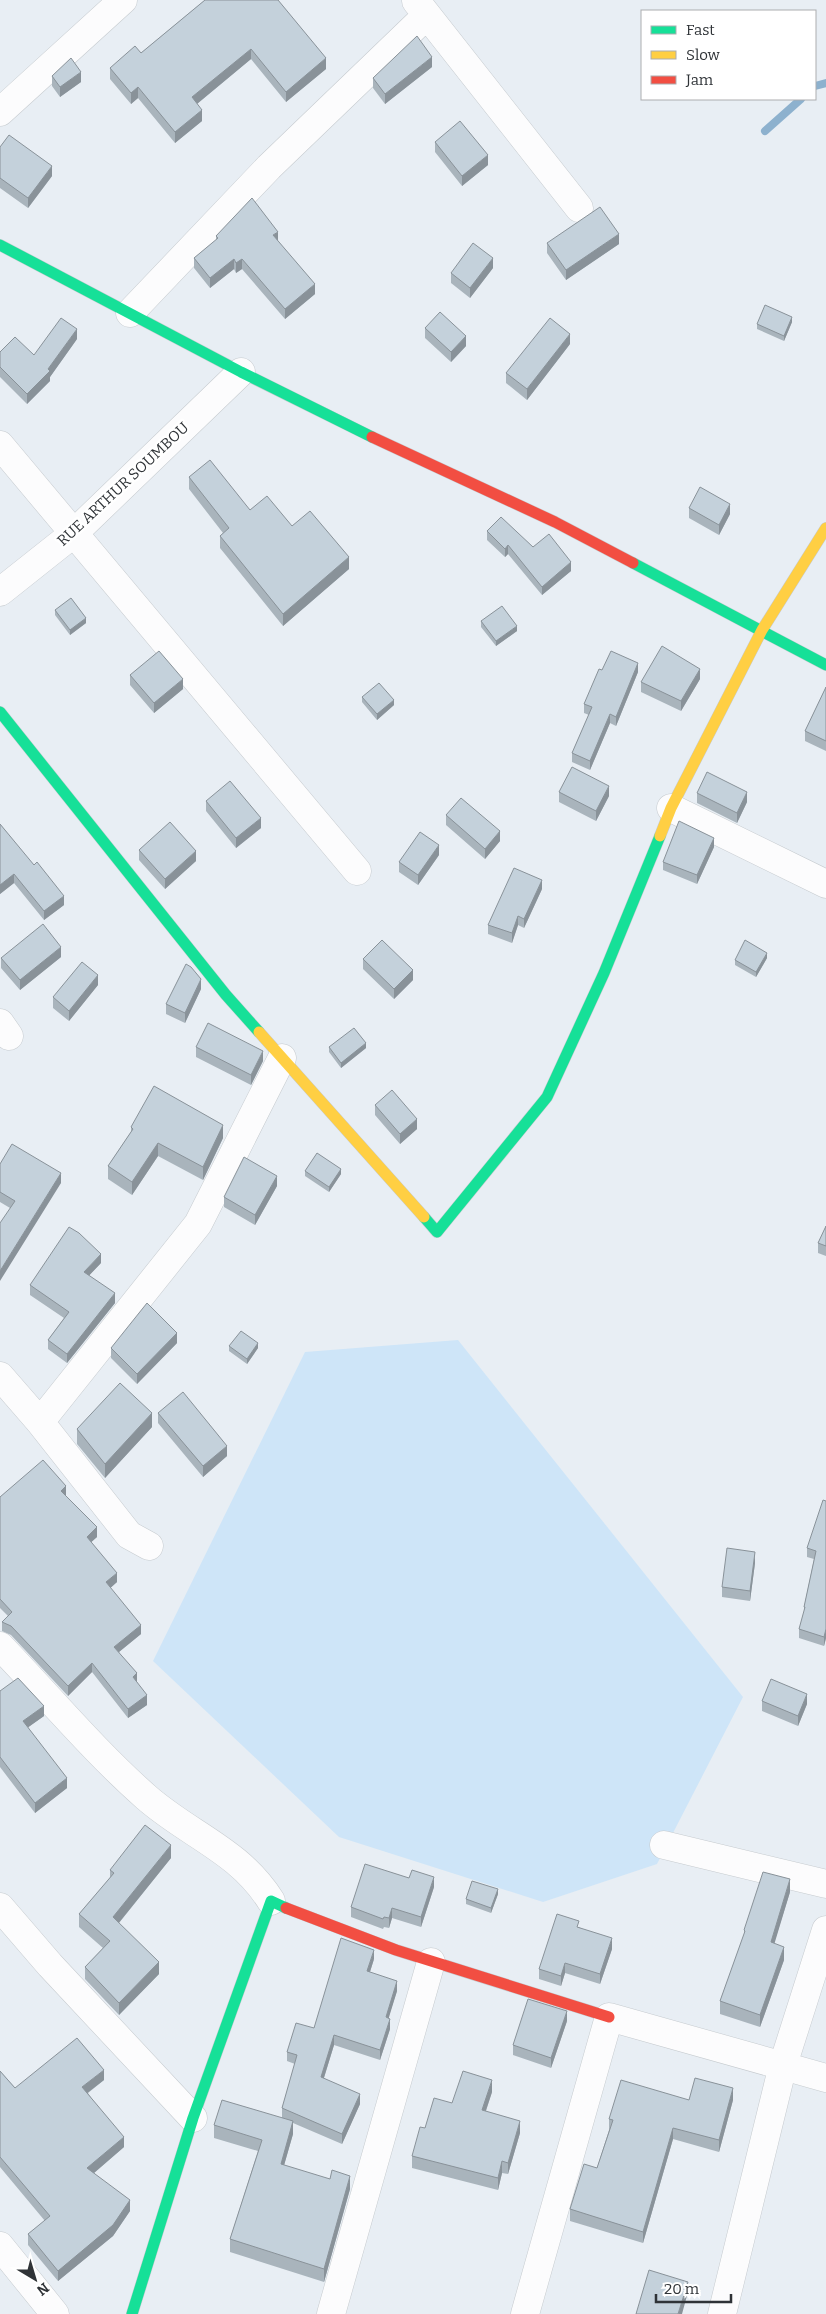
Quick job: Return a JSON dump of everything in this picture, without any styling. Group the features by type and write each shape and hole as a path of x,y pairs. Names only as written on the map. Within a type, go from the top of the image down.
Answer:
{"street":[{"path":"0,112 123,0"},
{"path":"130,313 421,7 579,208"},
{"path":"0,245 361,432 555,522 826,665"},
{"name":"RUE ARTHUR SOUMBOU","path":"0,592 73,534 242,372"},
{"path":"0,445 356,870"},
{"path":"0,712 226,995 437,1232 547,1097 604,973 671,808 762,630 826,528"},
{"path":"671,808 826,884"},
{"path":"40,1422 198,1224 282,1058"},
{"path":"0,1376 40,1422 130,1535 149,1546"},
{"path":"0,1646 110,1764 148,1799 243,1866 259,1883 271,1901 321,1924 431,1962 609,2017 826,2078"},
{"path":"664,1845 826,1884"},
{"path":"132,2314 193,2118 271,1901"},
{"path":"0,1907 50,1965 193,2118"},
{"path":"722,2314 783,2065 826,1930"},
{"path":"330,2314 431,1962"},
{"path":"525,2314 609,2017"},
{"path":"0,2246 55,2314"}],"shaded area":[{"path":"458,1340 743,1697 657,1864 543,1902 339,1837 153,1661 305,1352"}],"building":[{"path":"205,0 278,0 326,58 286,92 251,49 192,97 202,110 175,132 138,87 131,93 110,68 135,46 141,53"},
{"path":"417,36 432,57 385,94 373,78"},
{"path":"71,58 81,72 60,87 52,76"},
{"path":"460,121 488,155 462,176 435,142"},
{"path":"9,135 52,166 28,198 0,178 0,147"},
{"path":"252,198 278,232 273,235 315,284 285,309 242,259 236,263 234,259 210,278 194,258 218,238 216,236"},
{"path":"600,207 619,234 566,270 547,243"},
{"path":"473,243 493,258 470,288 451,273"},
{"path":"765,305 792,317 784,336 757,324"},
{"path":"440,312 466,336 451,352 425,328"},
{"path":"61,318 77,329 48,369 50,371 27,394 0,367 0,352 15,337 34,355"},
{"path":"550,318 570,334 527,389 506,373"},
{"path":"210,460 250,510 267,496 292,526 310,511 349,557 283,614 220,536 229,528 189,477"},
{"path":"700,487 730,504 719,525 689,508"},
{"path":"501,517 533,547 549,534 571,562 542,587 508,545 505,549 487,531"},
{"path":"71,598 86,618 70,630 55,610"},
{"path":"502,606 517,626 496,641 481,621"},
{"path":"662,646 700,669 681,701 641,682"},
{"path":"159,651 183,679 154,703 130,675"},
{"path":"611,651 638,663 616,717 610,714 590,761 572,753 592,707 584,704 599,669 602,670"},
{"path":"379,683 394,700 377,714 362,697"},
{"path":"826,687 826,741 805,731"},
{"path":"572,767 609,786 596,811 559,792"},
{"path":"707,772 747,792 737,813 697,793"},
{"path":"230,781 261,818 236,838 206,801"},
{"path":"461,798 500,831 485,849 446,815"},
{"path":"679,821 714,838 697,875 663,862"},
{"path":"170,822 196,851 165,879 139,850"},
{"path":"0,824 34,865 37,862 64,896 44,911 14,874 0,885"},
{"path":"420,832 439,845 418,875 399,862"},
{"path":"514,868 542,880 524,919 518,916 512,933 488,925"},
{"path":"43,924 61,947 20,980 1,958"},
{"path":"382,940 413,970 394,989 363,959"},
{"path":"745,940 767,953 756,972 735,960"},
{"path":"82,962 98,975 69,1011 53,997"},
{"path":"186,964 201,979 185,1013 166,1004"},
{"path":"208,1023 263,1051 251,1075 196,1047"},
{"path":"354,1028 366,1043 341,1063 329,1047"},
{"path":"154,1086 223,1125 203,1167 158,1143 132,1182 108,1166 133,1129 131,1127"},
{"path":"392,1090 417,1119 400,1134 375,1105"},
{"path":"12,1144 61,1173 0,1271 0,1223 15,1201 0,1192 0,1164"},
{"path":"317,1153 341,1169 329,1187 305,1171"},
{"path":"244,1157 277,1176 255,1215 224,1197"},
{"path":"826,1226 826,1246 818,1243"},
{"path":"69,1227 79,1233 101,1254 84,1272 115,1293 67,1354 48,1340 69,1312 30,1285"},
{"path":"147,1303 177,1333 137,1374 111,1348"},
{"path":"241,1331 258,1343 247,1359 229,1346"},
{"path":"120,1383 152,1413 105,1464 77,1429"},
{"path":"183,1392 227,1446 203,1466 158,1413"},
{"path":"43,1460 66,1486 61,1491 97,1527 87,1537 117,1573 106,1582 141,1625 114,1647 137,1673 133,1677 147,1695 128,1709 92,1663 68,1686 11,1626 2,1622 12,1612 0,1599 0,1497"},
{"path":"823,1500 826,1501 826,1629 824,1637 799,1629 816,1551 807,1548"},
{"path":"727,1548 755,1552 750,1591 722,1587"},
{"path":"18,1678 44,1706 23,1721 67,1778 35,1803 0,1757 0,1691"},
{"path":"771,1679 807,1694 798,1716 762,1701"},
{"path":"145,1825 171,1845 113,1917 159,1962 119,2003 85,1967 110,1941 79,1914 114,1873 110,1870"},
{"path":"365,1864 409,1878 412,1870 434,1877 421,1917 392,1908 389,1918 384,1917 383,1919 351,1907"},
{"path":"763,1872 790,1879 771,1942 784,1947 760,2015 720,2001 745,1931"},
{"path":"472,1881 498,1889 491,1908 466,1899"},
{"path":"557,1914 579,1921 577,1927 612,1938 600,1974 565,1963 561,1976 539,1969"},
{"path":"341,1938 374,1950 367,1971 397,1981 386,2017 390,2019 380,2050 334,2035 321,2077 360,2094 342,2134 282,2108 297,2055 287,2052 296,2023 314,2028"},
{"path":"528,1999 567,2011 551,2058 513,2045"},
{"path":"77,2038 104,2070 82,2087 124,2137 87,2168 130,2200 113,2225 58,2271 28,2234 50,2216 0,2157 0,2071 15,2088"},
{"path":"463,2071 492,2080 482,2110 520,2121 508,2163 502,2161 498,2178 412,2156 420,2127 425,2128 434,2098 452,2103"},
{"path":"695,2078 733,2088 719,2140 673,2128 643,2232 570,2209 584,2164 597,2168 613,2120 609,2119 621,2080 689,2100"},
{"path":"222,2100 293,2121 281,2164 330,2179 332,2170 350,2176 324,2269 230,2239 262,2140 214,2125"},
{"path":"649,2270 688,2282 678,2314 636,2314"}],"waterway":[{"path":"816,86 826,83"},
{"path":"765,131 800,100"}],"traffic: fast":[{"path":"0,245 241,372 372,437"},
{"path":"633,563 826,665"},
{"path":"0,712 226,995 259,1032"},
{"path":"424,1217 437,1232 547,1097 604,973 660,836"},
{"path":"132,2314 193,2118 271,1901 286,1908"}],"traffic: slow":[{"path":"660,836 671,808 762,630 826,528"},
{"path":"259,1032 424,1217"}],"traffic: jam":[{"path":"372,437 555,522 633,563"},
{"path":"286,1908 396,1950 609,2017"}]}
